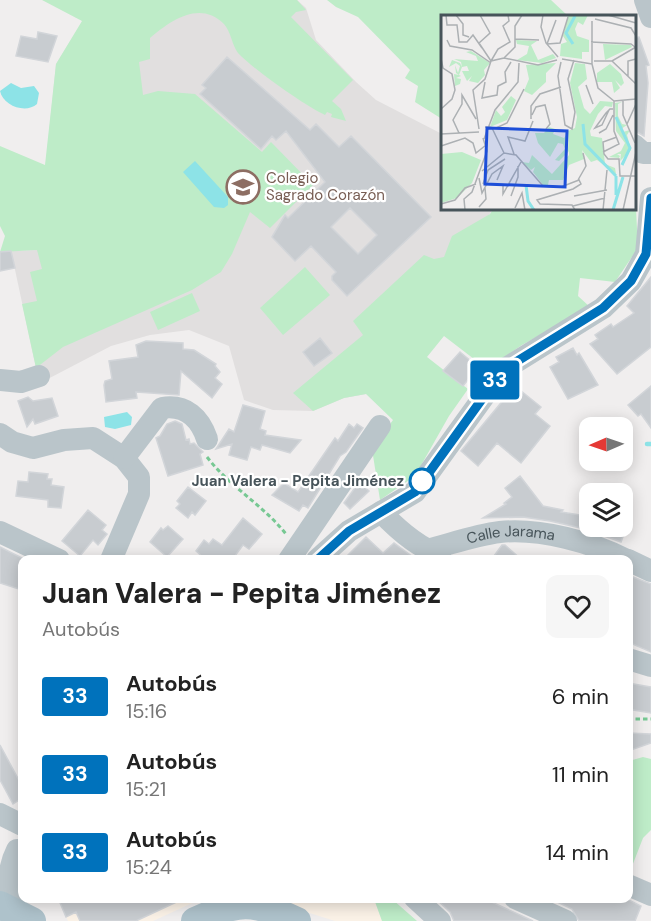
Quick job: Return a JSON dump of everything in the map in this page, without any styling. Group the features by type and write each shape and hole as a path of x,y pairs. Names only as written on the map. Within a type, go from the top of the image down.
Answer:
{"main road":[{"path":"196,921 226,907 246,904 266,907 297,921"}],"street":[{"path":"645,0 651,17"},
{"path":"636,147 643,153 651,153"},
{"path":"322,555 349,531 415,492 503,370 603,308 631,281 646,254 651,198"},
{"path":"0,380 21,382 39,376"},
{"path":"124,458 162,408 171,406 192,412 202,424 207,439"},
{"path":"290,550 380,426"},
{"path":"0,434 12,442 33,448 64,440 93,438 124,458 139,477 139,494 128,526 114,555"},
{"path":"381,512 395,527 427,550 440,555"},
{"path":"0,532 48,555"},
{"name":"Calle Jarama","path":"427,550 501,532 526,532 588,544 616,555"},
{"name":"Calle Jarama","path":"633,562 651,571"},
{"path":"633,661 651,666"},
{"path":"0,814 18,823"},
{"path":"13,853 8,875 17,914"},
{"path":"633,887 651,895"},
{"path":"420,903 440,921"},
{"path":"526,903 566,921"}],"path":[{"path":"207,439 207,457 220,474 273,518 290,550"},
{"path":"633,719 651,720"}],"shaded area":[{"name":"Colegio Sagrado Corazón","path":"96,0 297,0 306,8 316,40 356,82 376,100 441,133 441,210 492,210 366,394 344,398 313,411 273,410 244,400 229,346 189,330 150,335 111,346 42,382 36,368 11,251 37,250 56,64"},
{"path":"60,903 192,903 153,921 68,921"},
{"path":"278,903 375,903 382,921 335,921"}],"green space":[{"path":"42,0 297,0 306,10 296,12 291,17 353,80 332,101 341,109 346,121 331,117 332,114 327,112 325,115 316,110 255,68 238,53 226,27 215,17 196,13 186,15 176,19 150,38 150,59 139,62 143,95 158,91 195,94 262,152 271,142 313,185 270,228 250,212 232,254 221,272 192,290 63,347 36,368 22,304 37,301 30,272 42,269 37,250 0,252 5,236 0,226 0,146 45,165 56,64 82,21"},
{"path":"327,0 551,0 567,15 441,15 441,118 415,102 418,86 405,78 410,70 358,17 336,7"},
{"path":"636,209 638,248 615,282 580,278 578,296 590,307 522,345 487,369 444,336 427,357 468,389 449,416 415,476 380,500 372,449 393,420 366,394 344,398 313,411 293,393 363,335 353,321 424,255 434,259 444,257 452,236 490,214 492,210"},
{"path":"305,267 330,295 283,335 260,308"},
{"path":"192,293 200,311 158,330 150,312"},
{"path":"643,757 651,759 651,830 643,838 633,864 633,760"},
{"path":"375,903 397,903 417,921 382,921"}],"water":[{"path":"11,83 21,88 34,86 39,93 37,104 21,108 6,101 0,91"},
{"path":"195,161 228,197 228,205 224,208 214,207 183,172"},
{"path":"127,412 132,417 131,425 115,429 105,427 104,417"}],"building":[{"path":"38,32 57,36 48,62 16,56 21,36 37,39"},
{"path":"639,37 649,65 646,66 648,83 644,136 637,132 636,125 636,38"},
{"path":"227,57 310,130 316,124 339,147 351,136 431,217 347,296 332,280 336,272 311,246 295,261 272,237 285,215 288,218 325,182 286,131 276,140 272,136 261,149 200,94 206,88 202,85","holes":["350,208 377,235 358,254 331,227"]},
{"path":"11,251 15,268 0,271 0,252"},
{"path":"651,277 651,347 617,374 590,344 598,339 595,335 611,324 613,327 634,313 627,306"},
{"path":"320,338 332,353 314,366 303,352"},
{"path":"146,341 183,343 183,349 194,350 216,364 220,372 215,378 222,384 212,398 181,371 179,395 136,392 137,398 106,402 105,381 112,379 109,361 138,357 136,345"},
{"path":"573,348 577,355 579,353 598,385 568,399 550,367 559,362 556,357"},
{"path":"460,352 478,367 463,386 443,371"},
{"path":"515,386 541,407 535,414 550,426 521,463 497,443 478,466 461,451"},
{"path":"651,386 651,428 641,414 638,416 628,405"},
{"path":"28,397 33,401 52,398 58,416 35,424 33,419 27,427 18,401"},
{"path":"243,405 265,411 260,429 266,431 265,435 301,440 290,453 262,445 260,450 251,447 247,460 229,455 232,444 216,449 229,429 234,432"},
{"path":"175,421 182,424 186,440 189,439 190,444 194,443 203,452 200,454 203,465 168,476 156,438 160,436 167,424"},
{"path":"349,424 354,428 357,424 363,428 346,452 340,456 308,508 303,505 299,511 272,495 284,483 298,492 335,438 338,441"},
{"path":"29,472 48,474 47,479 52,479 51,485 64,487 61,508 48,507 48,500 16,496 18,481 28,482"},
{"path":"520,476 543,506 579,515 579,528 523,517 483,518 506,504 504,503 512,497 505,488"},
{"path":"359,482 369,491 350,509 344,503"},
{"path":"188,487 206,501 195,515 192,512 188,518 176,508 180,504 177,501"},
{"path":"88,510 106,525 102,530 107,534 98,545 93,540 81,555 62,541"},
{"path":"243,518 262,534 249,549 243,545 236,555 200,555 196,551 204,540 209,544 213,539 222,545"},
{"path":"168,526 183,539 169,555 165,555 150,542 161,528 163,530"},
{"path":"366,537 383,553 394,543 410,555 348,555"},
{"path":"607,537 623,537 621,542"},
{"path":"502,545 505,545 516,555 495,555"},
{"path":"0,547 18,556 18,589 0,583"},
{"path":"633,577 651,584 651,652 633,644"},
{"path":"633,684 651,687 651,713 633,710"},
{"path":"633,733 651,734 651,743 633,749"},
{"path":"0,745 18,779 18,801 13,804 0,780"},
{"path":"633,902 641,906 635,921 579,921 572,909 559,903"},
{"path":"60,903 174,903 136,921 80,921 76,912 66,917"},
{"path":"440,903 494,903 533,921 454,921 450,912"}],"bus line":[{"name":"33","path":"323,555 349,531 415,492 503,370 603,308 631,281 646,254 651,198"}],"place":[{"name":"Colegio Sagrado Corazón","path":"243,187"},
{"name":"Juan Valera - Pepita Jiménez","path":"422,481"}]}
